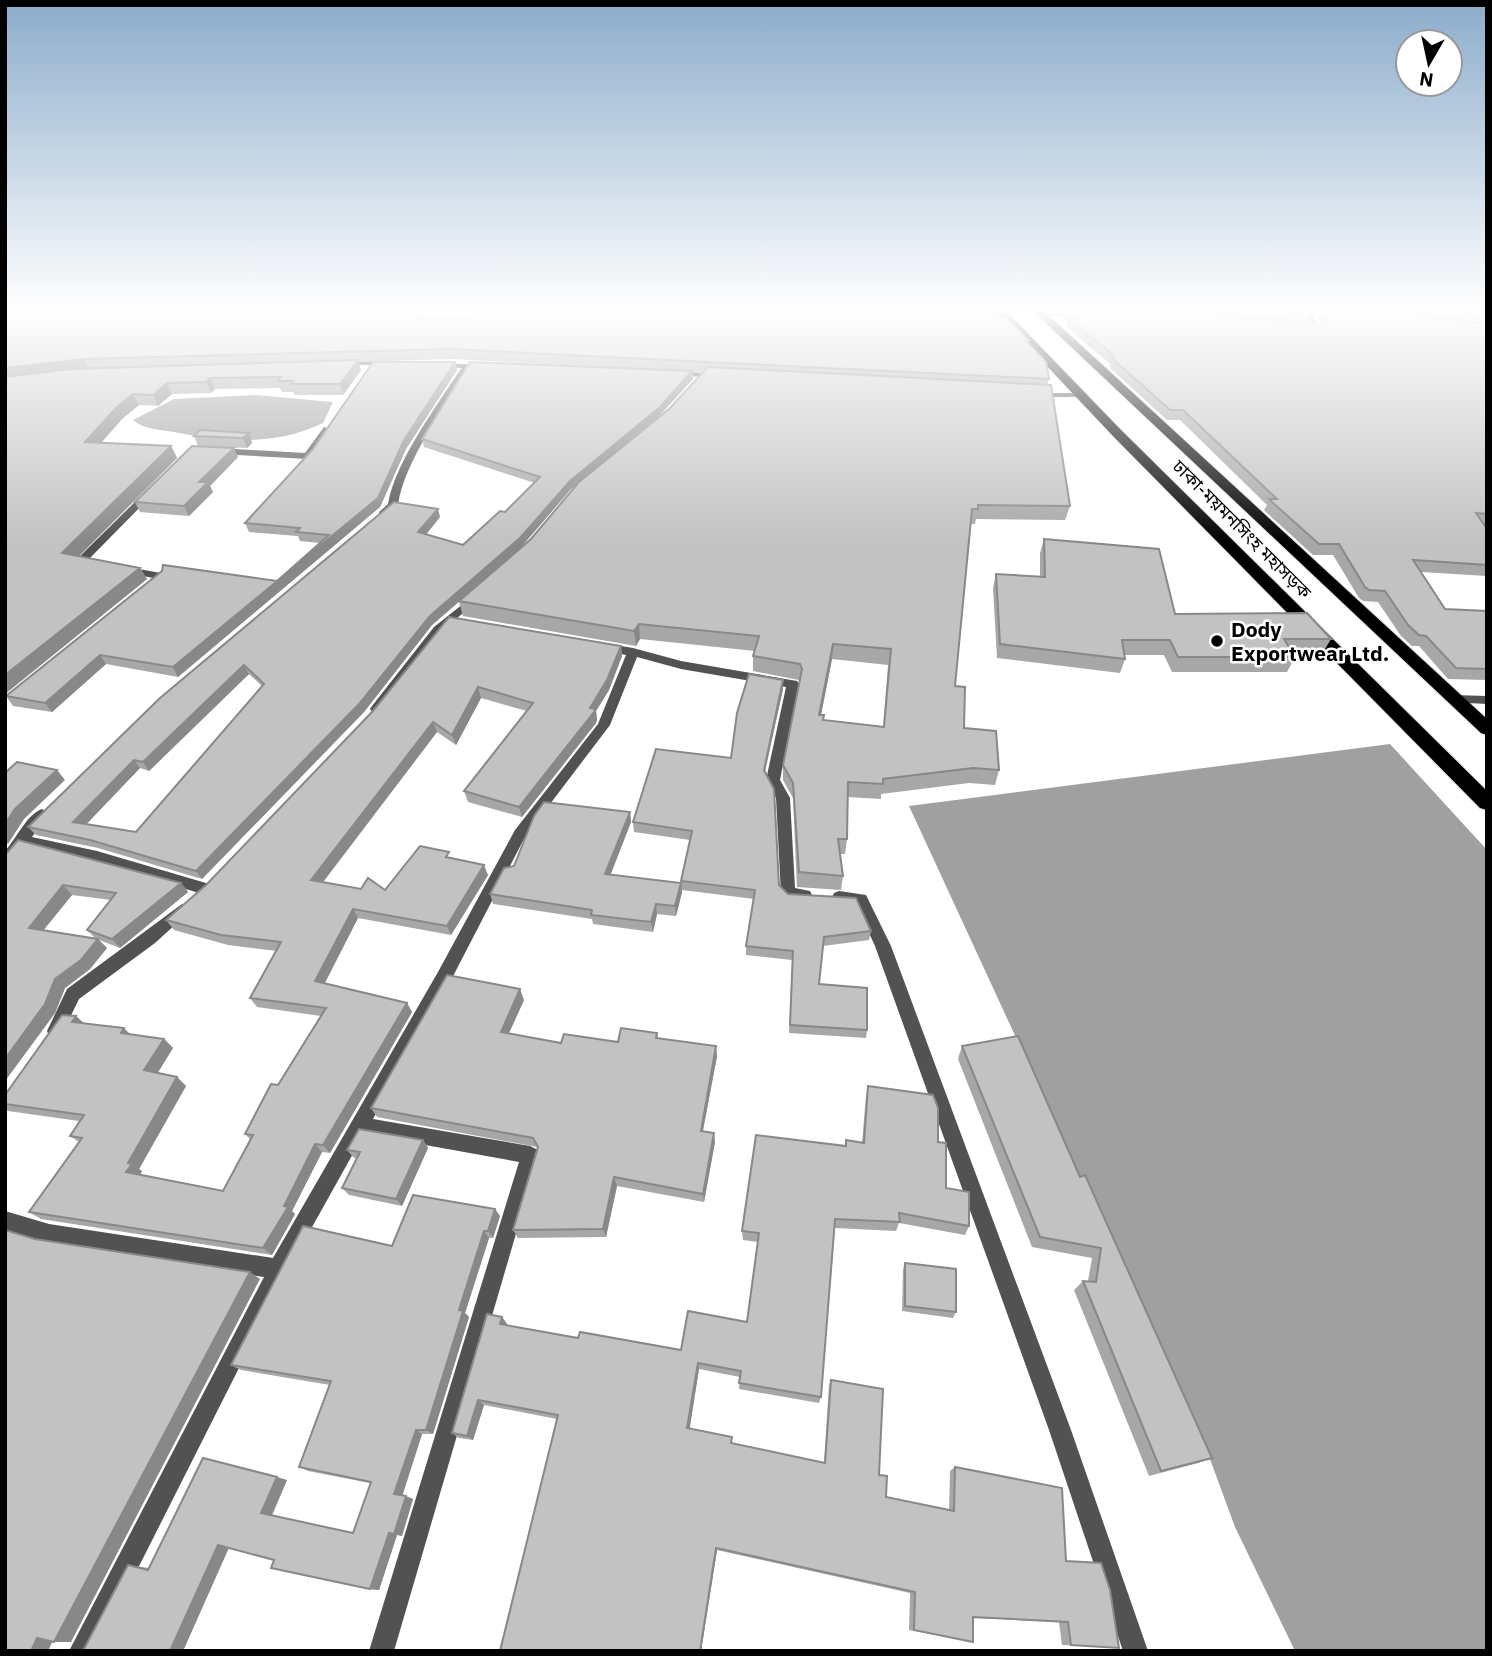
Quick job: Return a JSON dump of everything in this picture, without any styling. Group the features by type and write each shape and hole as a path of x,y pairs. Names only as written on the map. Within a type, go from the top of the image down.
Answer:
{"highway":[{"name":"ঢাকা-ময়মনসিংহ মহাসড়ক","path":"1075,388 1487,803"},
{"name":"ঢাকা-ময়মনসিংহ মহাসড়ক","path":"1121,388 1487,729"}],"street":[{"path":"375,520 393,505 392,497 402,475 454,388"},
{"path":"1022,395 1081,395"},
{"path":"206,451 308,456 334,418"},
{"path":"108,566 81,561 156,487"},
{"path":"121,569 161,576 144,592"},
{"path":"370,717 391,687 449,620 488,585"},
{"path":"449,620 475,625"},
{"path":"580,643 633,652 681,665 793,684 774,780 783,798 788,894 861,899 883,946 1060,1430 1136,1651"},
{"path":"81,1651 120,1581 278,1269 520,834 604,725 633,652"},
{"path":"1453,699 1487,700"},
{"path":"5,861 23,840 31,825 48,808"},
{"path":"23,840 211,884 150,938 73,995 64,1018 49,1038"},
{"path":"360,1125 530,1155 381,1651"},
{"path":"5,1221 49,1234 278,1269"}],"shaded area":[{"path":"256,395 333,402 323,423 297,433 262,439 192,435 147,427 133,420 174,399"},
{"path":"1390,744 1487,850 1487,1651 1295,1651 1235,1527 1207,1451 909,806"}],"building":[{"path":"5,388 161,388 153,395 133,394 116,408 85,442 171,446 62,553 140,568 5,675"},
{"path":"355,388 438,388 404,440 378,498 173,667 100,655 45,703 6,696 162,571 163,565 277,581 329,535 296,532 300,528 245,523 313,449"},
{"path":"454,388 677,388 660,407 570,481 520,538 430,616 360,703 196,871 90,840 28,827 160,698 394,502 438,509 418,532 463,545 500,511 505,512 540,477 422,439","holes":["244,665 264,684 136,832 73,822 134,760 143,762"]},
{"path":"688,388 1052,388 1070,506 978,505 978,509 972,509 955,686 965,687 964,728 996,731 999,770 973,768 883,779 883,784 848,782 847,839 838,839 843,876 799,872 793,783 783,765 802,669 800,664 753,656 759,636 639,624 634,631 459,601 531,539 579,482 669,409","holes":["833,644 891,649 884,727 823,720 824,715 819,715"]},
{"path":"1146,388 1487,388 1487,514 1476,513 1487,529 1487,565 1413,560 1445,609 1487,611 1487,669 1456,668 1426,636 1419,635 1408,625 1385,591 1369,590 1365,587 1339,544 1319,544 1272,502 1269,499 1277,499 1183,410 1170,410"},
{"path":"200,430 249,433 243,438 194,436"},
{"path":"192,446 234,448 199,482 208,482 184,506 135,502"},
{"path":"1044,539 1159,549 1175,614 1307,613 1331,639 1284,639 1295,657 1178,657 1170,640 1122,640 1125,659 1000,644 996,574 1045,577"},
{"path":"449,617 621,646 607,680 590,708 595,709 594,712 519,807 464,791 533,703 478,687 452,735 433,722 311,880 361,889 368,878 385,890 420,846 449,852 446,857 484,865 447,926 353,909 315,981 407,1003 323,1145 315,1144 284,1206 288,1207 263,1248 29,1212 82,1138 70,1136 84,1115 5,1104 5,1095 62,1015 76,1016 72,1022 124,1028 121,1033 164,1039 144,1070 177,1077 128,1163 132,1164 126,1172 223,1191 253,1135 245,1134 271,1084 278,1085 326,1008 250,998 281,942 221,935 166,920 206,885 372,712"},
{"path":"749,674 783,680 764,770 774,789 779,885 788,894 856,898 871,931 824,937 819,984 867,988 867,1030 790,1025 793,951 746,946 755,890 681,881 692,831 633,822 656,749 731,758 737,713"},
{"path":"17,762 57,770 15,809 5,824 5,773"},
{"path":"544,802 630,812 605,874 681,883 675,906 656,904 651,922 591,915 592,910 490,894 504,868 514,866 534,816"},
{"path":"18,840 181,883 112,939 87,930 116,893 63,885 29,928 98,939 81,960 55,979 45,1004 5,1059 5,855"},
{"path":"447,975 520,989 501,1032 561,1043 564,1034 618,1042 621,1028 657,1033 656,1038 716,1046 701,1131 714,1133 703,1194 614,1177 603,1229 513,1230 538,1147 533,1138 371,1108"},
{"path":"1018,1036 1080,1177 1085,1175 1212,1458 1161,1471 1083,1281 1096,1282 1101,1248 1040,1237 962,1046"},
{"path":"868,1086 933,1095 938,1108 938,1142 946,1143 946,1188 969,1192 969,1226 899,1213 900,1222 835,1219 821,1397 739,1383 741,1371 698,1363 687,1428 732,1437 731,1443 825,1463 831,1380 883,1389 879,1475 887,1476 886,1497 954,1511 955,1467 1062,1488 1066,1561 1101,1563 1110,1590 1119,1648 1071,1645 1068,1622 973,1617 973,1642 914,1630 915,1592 716,1548 700,1651 500,1651 558,1415 478,1400 467,1436 452,1433 487,1314 502,1317 500,1324 578,1338 580,1332 681,1350 688,1311 747,1322 759,1233 742,1231 756,1135 846,1146 846,1140 864,1143"},
{"path":"359,1129 423,1140 396,1199 342,1188 360,1152 347,1150"},
{"path":"413,1195 495,1209 488,1231 484,1231 459,1310 463,1311 426,1430 416,1430 394,1494 406,1496 394,1534 389,1533 370,1589 271,1568 274,1560 218,1545 170,1651 84,1649 128,1565 148,1570 203,1458 277,1477 261,1513 353,1533 371,1482 299,1467 331,1381 231,1365 303,1226 392,1246"},
{"path":"5,1230 35,1239 250,1272 54,1642 37,1638 31,1651 5,1651"},
{"path":"905,1263 956,1269 956,1312 905,1306"}],"place":[{"name":"Dody Exportwear Ltd.","path":"1217,641"}]}
